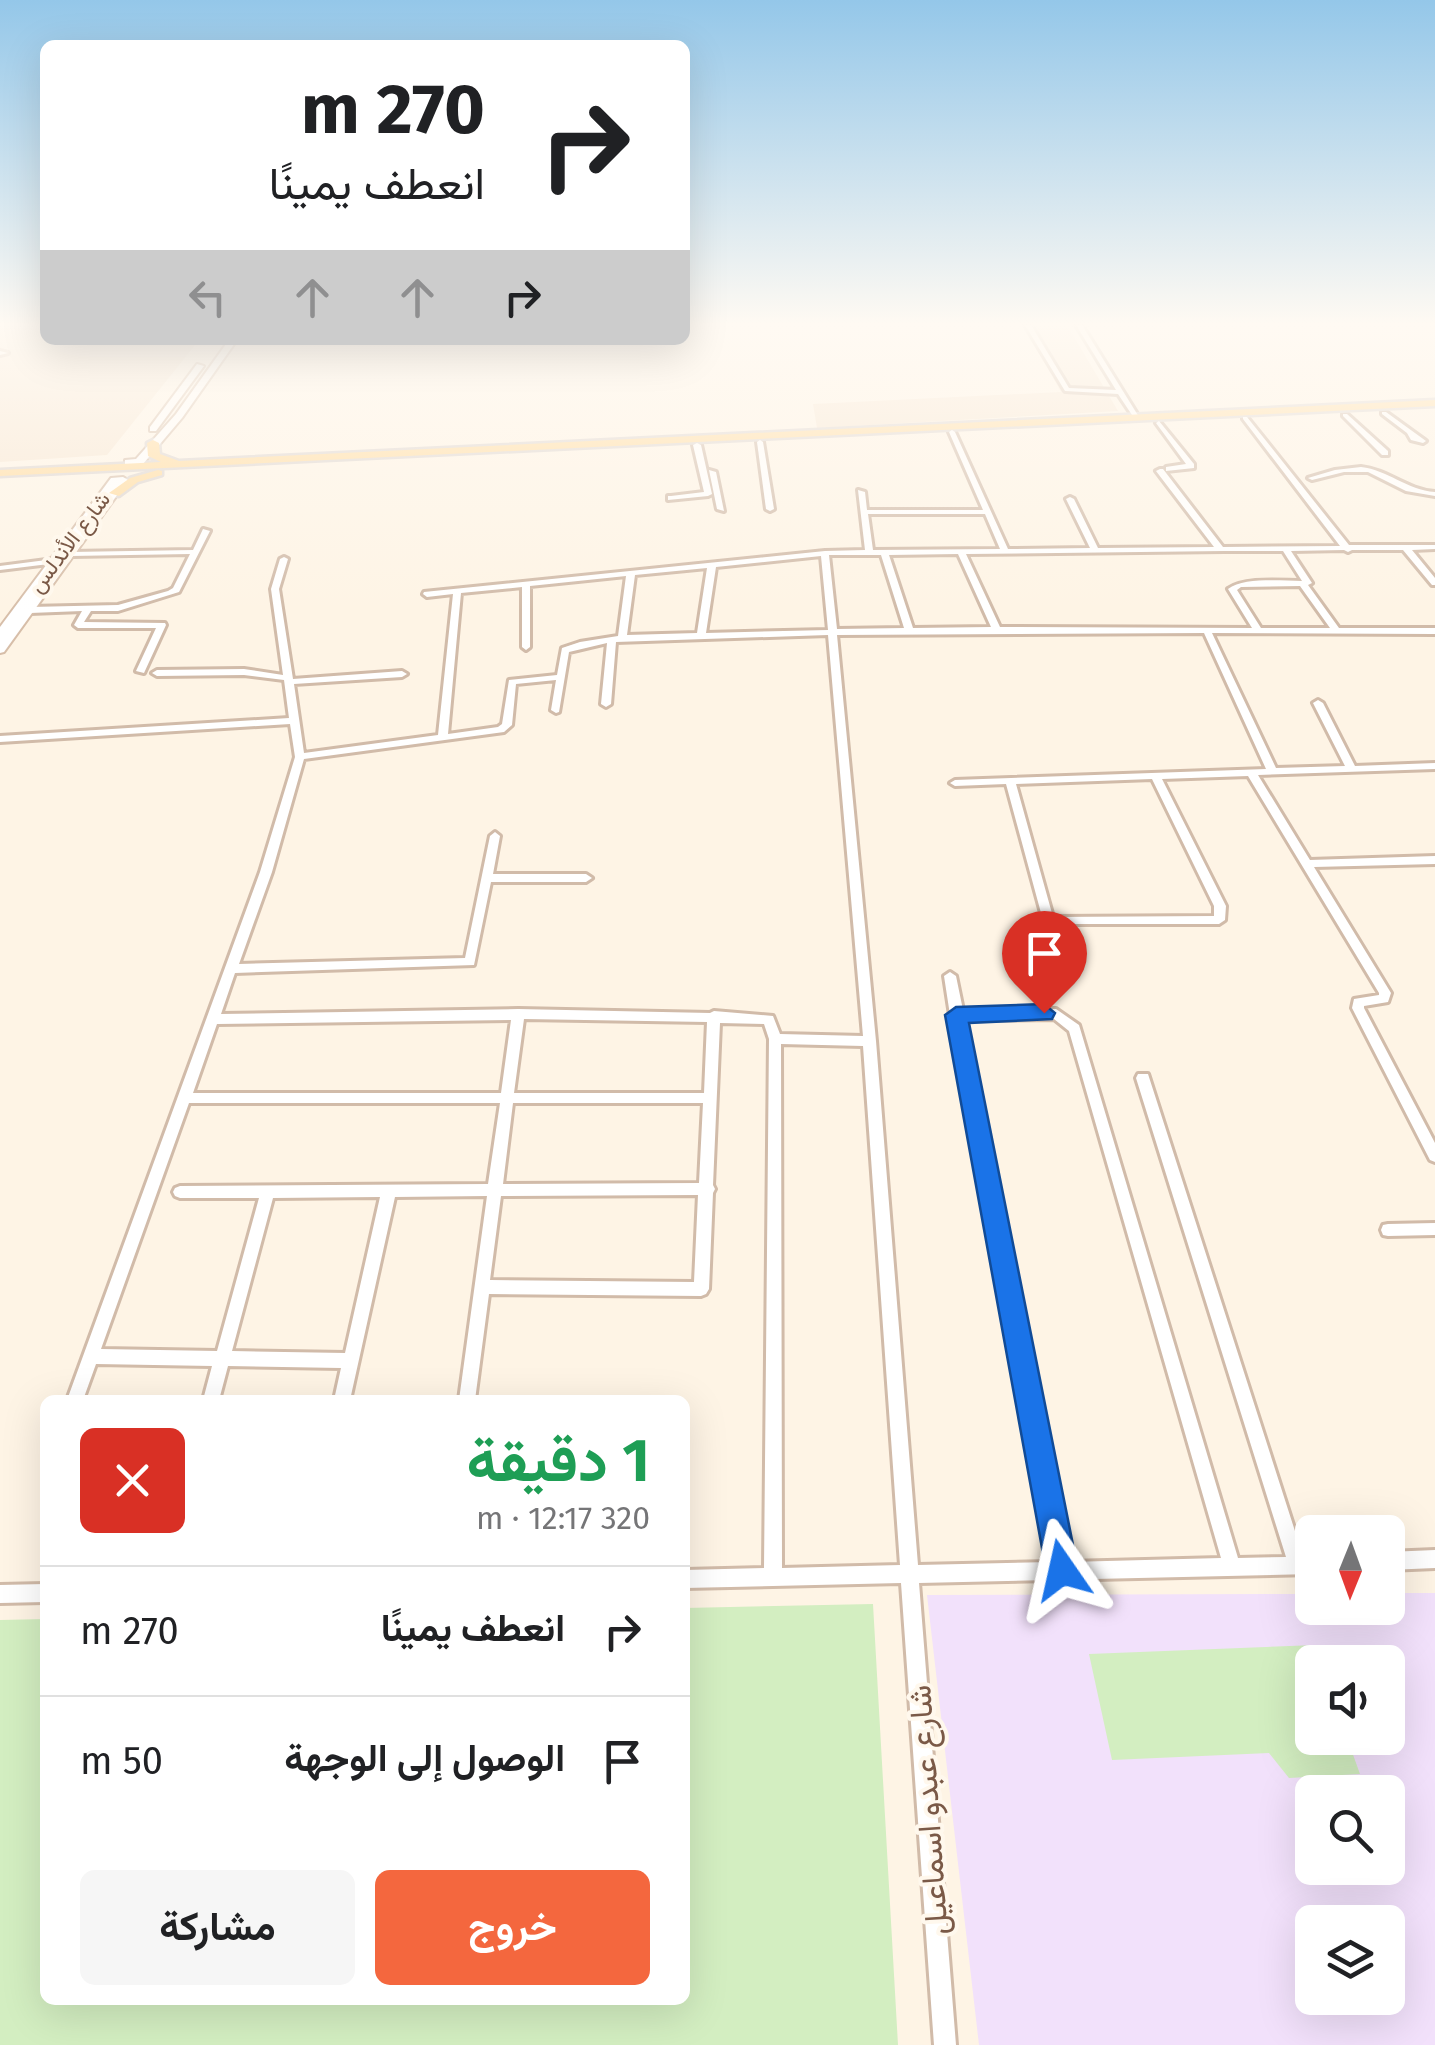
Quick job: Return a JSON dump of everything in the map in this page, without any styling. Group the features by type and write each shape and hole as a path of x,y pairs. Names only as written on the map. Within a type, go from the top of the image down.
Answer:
{"main road":[{"path":"89,469 136,452 160,420"},
{"name":"شارع الأندلس","path":"136,452 129,463 138,462 172,420"},
{"path":"0,476 89,469 760,442 1083,420"},
{"path":"0,476 59,477 906,432 1203,420"},
{"path":"154,442 151,453 158,459 211,464"},
{"path":"59,477 96,482 108,495 139,478 170,471"},
{"name":"شارع الأندلس","path":"0,650 108,495"},
{"name":"شارع الأندلس","path":"0,635 33,601 54,561 108,495"}],"street":[{"path":"1247,420 1348,550"},
{"path":"1351,420 1385,453"},
{"path":"1393,420 1416,437 1428,454"},
{"path":"1159,423 1191,466 1164,470 1221,550"},
{"path":"952,432 1006,551"},
{"path":"1416,437 1435,438"},
{"path":"760,442 770,509"},
{"path":"671,498 708,494 701,443"},
{"path":"701,443 721,509"},
{"path":"1312,478 1372,470 1399,488 1435,494"},
{"path":"861,492 870,553"},
{"path":"1070,500 1095,551"},
{"path":"863,512 988,512"},
{"path":"33,601 87,610 118,608 176,590 206,531"},
{"path":"427,594 826,554 1435,547"},
{"path":"1406,548 1435,583"},
{"path":"1286,550 1307,581 1304,585"},
{"path":"961,551 996,631"},
{"path":"70,554 195,552"},
{"path":"884,552 910,632"},
{"name":"شارع عبدو اسماعيل","path":"826,554 870,1041 945,2045"},
{"path":"77,1395 231,969 300,757 275,589 284,559"},
{"path":"0,568 54,561"},
{"path":"701,636 712,564"},
{"path":"606,704 632,572"},
{"path":"526,584 526,647"},
{"path":"1259,632 1232,589 1239,585 1304,585"},
{"path":"1304,585 1336,632"},
{"path":"443,739 457,592"},
{"path":"87,610 78,625 162,626 140,671"},
{"path":"556,710 565,650 617,641 833,631 1435,631"},
{"path":"1207,631 1273,772"},
{"path":"156,673 244,672 287,680 402,674"},
{"path":"300,757 501,730 506,725 512,682 560,678"},
{"path":"1318,703 1352,770"},
{"path":"0,739 295,721"},
{"path":"955,783 1435,766"},
{"path":"1251,772 1384,994 1385,999 1358,1002 1358,1008 1435,1156"},
{"path":"1010,782 1048,921 1218,920 1220,906 1154,776"},
{"path":"231,969 464,964 472,959 495,836"},
{"path":"1307,864 1435,860"},
{"path":"488,878 586,878"},
{"path":"950,976 1062,1570"},
{"path":"213,1019 518,1014 764,1017 772,1024 773,1577"},
{"path":"468,1395 518,1014"},
{"path":"956,1015 1056,1014 1075,1028 1232,1567"},
{"path":"482,1287 702,1290 714,1016"},
{"path":"775,1039 870,1041"},
{"path":"1143,1078 1295,1535"},
{"path":"184,1098 711,1098"},
{"path":"180,1192 708,1189"},
{"path":"343,1395 389,1190"},
{"path":"212,1395 268,1191"},
{"path":"1388,1230 1435,1228"},
{"path":"91,1356 351,1361"},
{"path":"1405,1560 1435,1559"},
{"path":"690,1579 1295,1565"},
{"path":"0,1594 40,1592"}],"shaded area":[{"path":"0,420 135,420 107,455 0,462"},
{"path":"816,420 951,420 817,428"},
{"path":"1405,1593 1435,1593 1435,2045 979,2045 927,1595 1295,1594 1295,1625 1405,1625"}],"green space":[{"path":"873,1604 898,2045 0,2045 0,1620 40,1619 40,2005 690,2005 690,1608"},
{"path":"1295,1646 1295,1755 1353,1755 1360,1774 1289,1778 1269,1753 1112,1760 1089,1654"}],"route":[{"path":"1044,1013 956,1015 1062,1570"}]}
